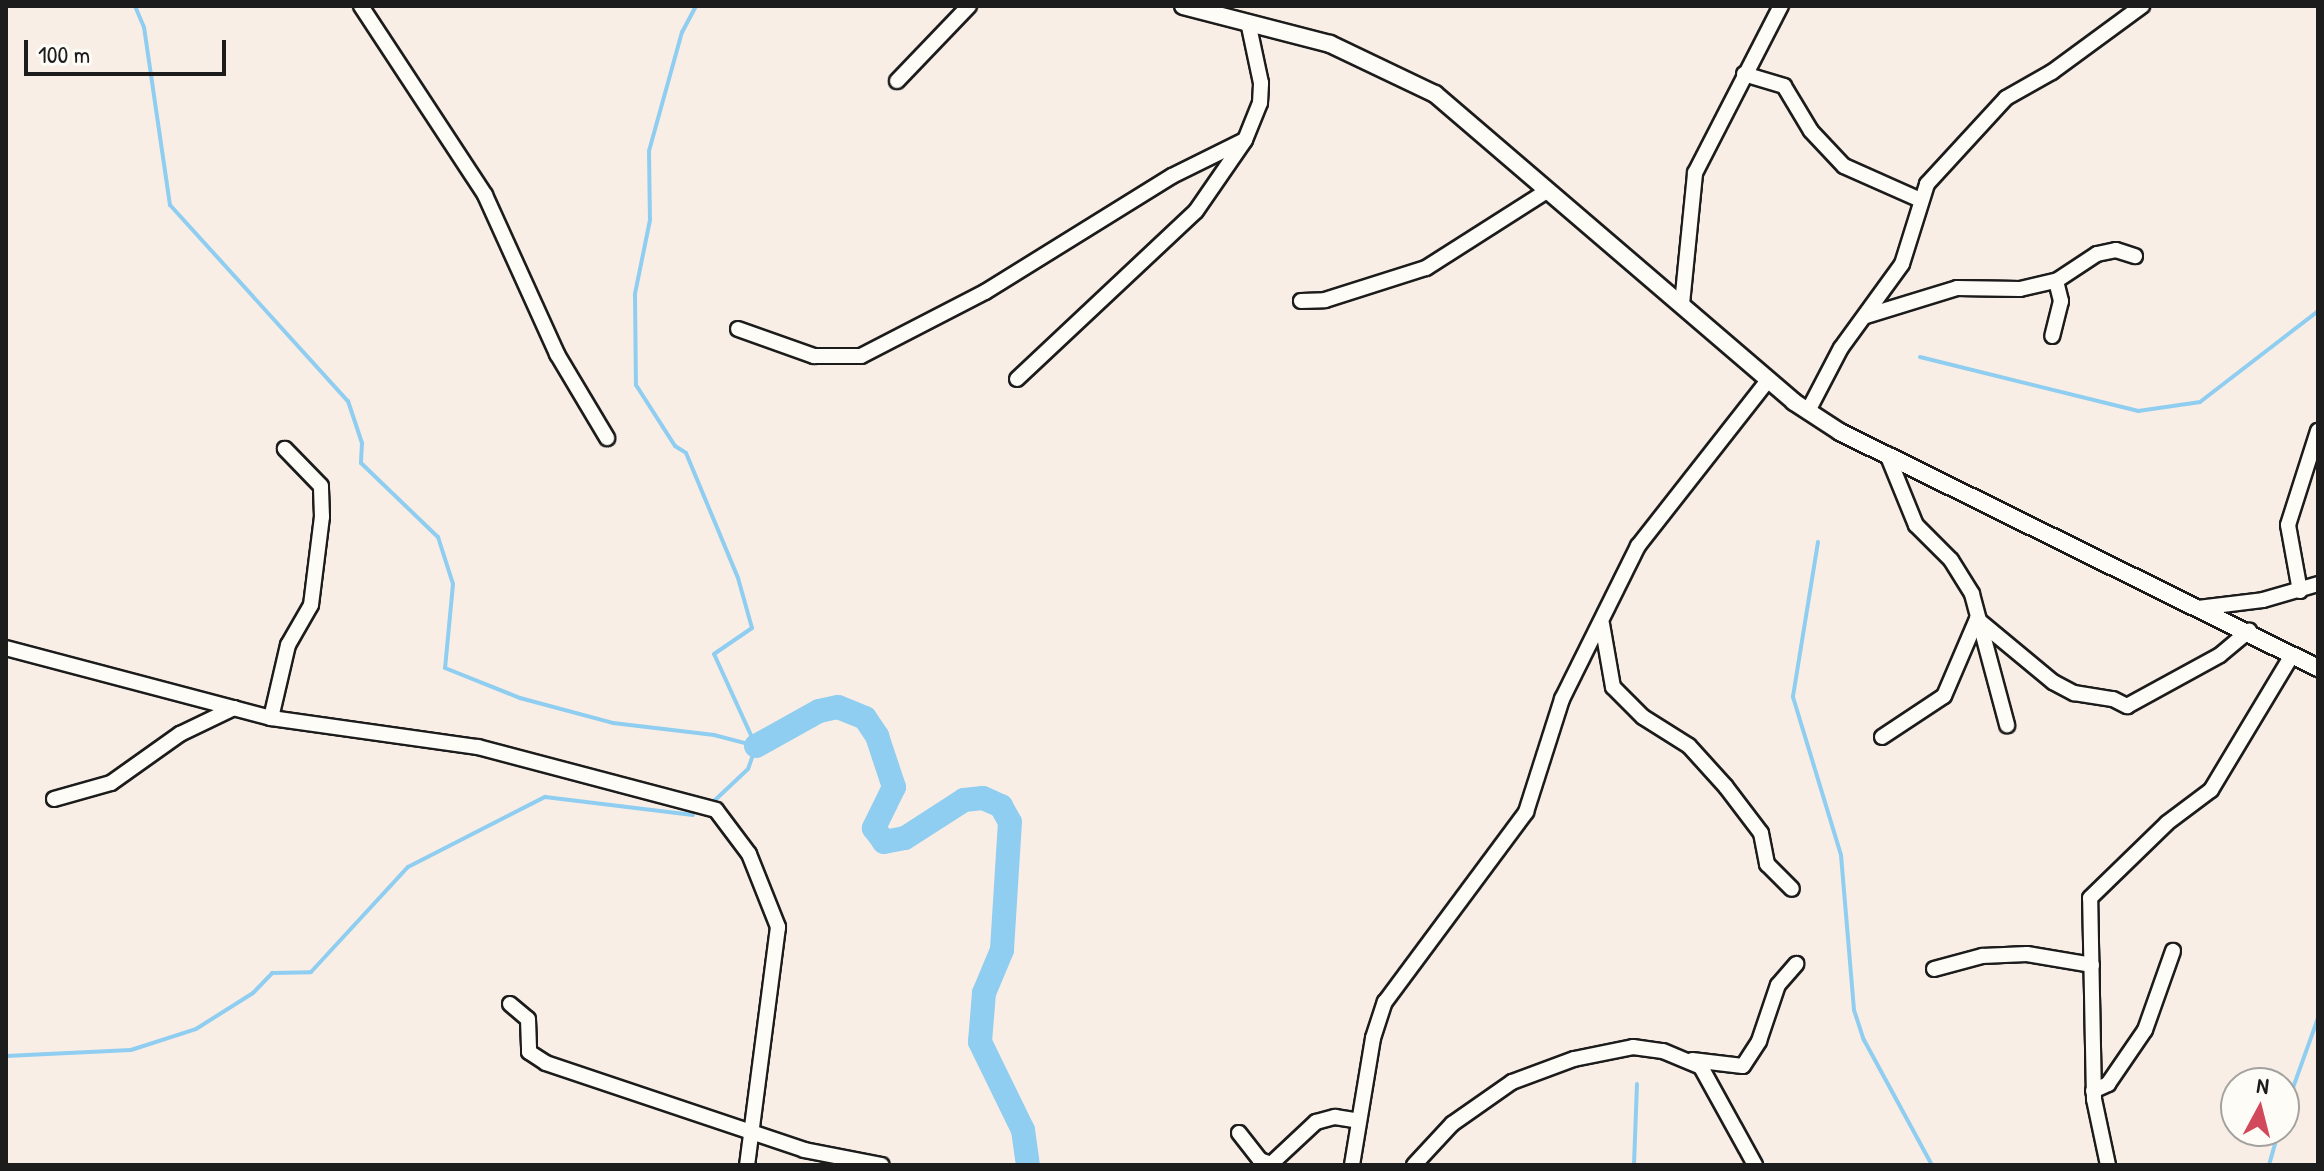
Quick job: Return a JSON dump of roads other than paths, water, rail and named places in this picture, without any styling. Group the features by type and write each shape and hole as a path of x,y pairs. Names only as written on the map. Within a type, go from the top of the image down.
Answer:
{"street":[{"path":"361,6 485,195 557,354 607,438"},
{"path":"897,81 969,6"},
{"path":"1183,6 1330,44 1435,94 1808,411 1887,454 2249,631 2318,668"},
{"path":"1682,304 1695,173 1781,6"},
{"path":"1808,411 1841,348 1902,264 1918,199 2006,98 2052,72 2142,6"},
{"path":"1017,379 1040,352 1196,211 1245,140 1261,93 1260,64 1248,22"},
{"path":"1744,74 1784,86 1811,131 1844,166 1918,199"},
{"path":"738,329 814,356 861,356 985,292 1172,176 1245,140"},
{"path":"1301,301 1325,300 1426,268 1547,191"},
{"path":"1866,316 1957,288 2020,289 2056,281 2097,254 2116,250 2135,256"},
{"path":"2052,336 2061,301 2056,281"},
{"path":"1352,1165 1373,1038 1385,1002 1526,812 1562,699 1602,624 1638,546 1768,380"},
{"path":"2300,591 2288,525 2318,431"},
{"path":"271,718 285,653 311,605 322,517 321,486 285,449"},
{"path":"1887,454 1909,514 1964,577 2007,725"},
{"path":"2198,608 2300,591 2318,584"},
{"path":"1977,619 2053,682 2074,693 2127,706 2220,655 2249,631"},
{"path":"1882,737 1944,696 1977,619"},
{"path":"1602,624 1608,679 1617,693 1689,746 1726,787 1761,833 1767,864 1792,889"},
{"path":"6,648 271,718 478,747 716,810 749,854 778,927 747,1165"},
{"path":"2108,1165 2093,1091 2089,909 2094,891 2129,866 2167,823 2211,790 2292,655"},
{"path":"54,799 111,783 180,734 234,708"},
{"path":"2093,1091 2108,1084 2145,1030 2173,951"},
{"path":"1934,969 1982,956 2027,954 2092,965"},
{"path":"1414,1165 1478,1103 1536,1070 1633,1047 1688,1060 1743,1066 1759,1041 1778,985 1796,964"},
{"path":"510,1004 528,1019 529,1052 538,1060 751,1133 882,1165"},
{"path":"1688,1060 1707,1075 1755,1165"},
{"path":"1239,1133 1260,1160 1271,1164 1316,1122 1359,1121"}],"waterway":[{"path":"135,6 144,27 170,205 348,401 362,443 361,463 438,537 453,584 445,668 520,698 613,723 714,735 756,746"},
{"path":"696,6 682,32 649,151 650,220 635,294 636,385 675,446 686,453 738,578 752,628 714,654 756,746 748,769 714,801"},
{"path":"1920,357 2138,411 2200,402 2318,311"},
{"path":"1818,542 1793,697 1841,855 1854,1010 1864,1040 1932,1165"},
{"path":"756,746 819,711 838,707 865,718 877,736 894,787 874,828 884,842 905,838 964,800 983,798 1001,806 1010,822 1002,950 984,993 980,1042 1023,1130 1028,1165"},
{"path":"6,1056 131,1050 196,1029 253,993 272,973 311,972 408,867 545,797 693,815"},
{"path":"2300,1068 2318,1018"},
{"path":"1634,1165 1637,1084"},
{"path":"2269,1165 2274,1147"}]}
